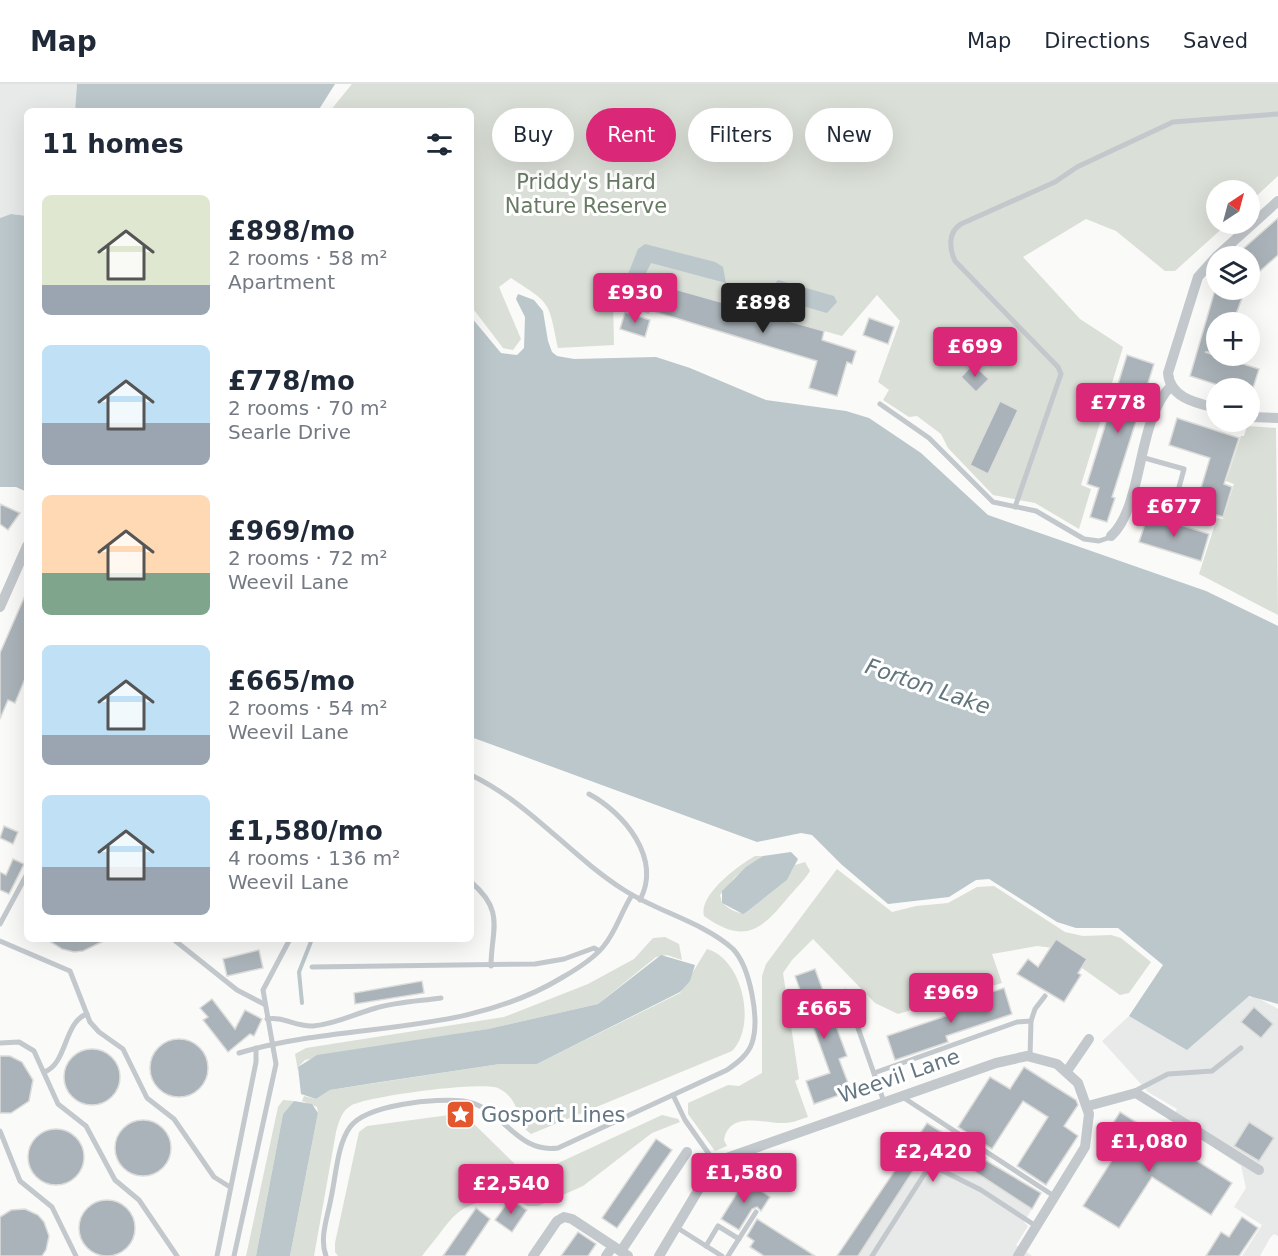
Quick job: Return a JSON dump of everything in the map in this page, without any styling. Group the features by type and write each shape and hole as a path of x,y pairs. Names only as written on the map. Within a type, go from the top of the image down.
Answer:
{"street":[{"path":"1229,246 1278,201"},
{"path":"1206,269 1198,277 1168,368 1171,386 1185,398 1206,405"},
{"path":"1112,536 1122,522 1157,403 1171,386"},
{"path":"1260,417 1278,418"},
{"path":"0,607 24,553"},
{"path":"1018,1256 1086,1144 1089,1125 1088,1106 1081,1088 1067,1071 1089,1039"},
{"name":"Weevil Lane","path":"716,1164 1006,1059 1030,1056 1053,1062 1067,1071"},
{"path":"1088,1106 1133,1092 1259,1170"},
{"path":"606,1256 621,1251 687,1152"},
{"path":"659,1256 716,1164"},
{"path":"533,1256 557,1221 564,1217 572,1219 621,1251"}],"lane":[{"path":"1015,507 1059,380 1060,370 955,261 950,242 954,230 966,221 1055,182 1077,167 1173,122 1278,114"},
{"path":"880,404 929,438 987,498 1043,514 1084,539 1099,541 1112,536"},
{"path":"1132,490 1175,502 1184,469 1142,457"},
{"path":"326,1256 324,1234 344,1141 352,1125 373,1112 388,1107 440,1102 470,1102 487,1109 526,1143 554,1148 573,1143 730,1068 749,1050 754,1032 749,978 741,958 729,945 632,895 582,861 515,800 474,777"},
{"path":"589,794 614,810 641,849 646,873 645,887 640,900"},
{"path":"0,924 24,880"},
{"path":"474,885 484,896 494,918 496,935 491,966"},
{"path":"239,1053 273,1044 445,1020 495,1009 551,984 599,951 613,932 632,895"},
{"path":"0,941 70,971 87,1014 99,1032 123,1049 147,1098 174,1119 214,1177 230,1187"},
{"path":"177,942 237,990 264,1004"},
{"path":"234,1256 275,1074 276,1062 264,1004 264,987 288,942"},
{"path":"312,967 542,964 594,948 599,951"},
{"path":"845,991 884,1102"},
{"path":"1030,1056 1031,1022 1035,1009 1044,996"},
{"path":"267,1019 279,1018 298,1025 315,1026 345,1020 380,1007 441,998"},
{"path":"44,1072 53,1067 78,1019 87,1014"},
{"path":"874,1073 1017,1022 1031,1022"},
{"path":"0,1043 19,1042 30,1046 58,1104 86,1126 115,1180 139,1200 177,1256"},
{"path":"217,1256 256,1062 256,1048"},
{"path":"1133,1092 1168,1074 1212,1071 1241,1048"},
{"path":"674,1095 685,1120 716,1164"},
{"path":"900,1096 1055,1197"},
{"path":"0,1131 20,1181 52,1207 75,1256"},
{"path":"872,1256 925,1173 933,1166 981,1190 1037,1226"},
{"path":"728,1256 756,1212"},
{"path":"706,1246 718,1226 739,1239"},
{"path":"676,1227 722,1256"}],"shaded area":[{"path":"0,84 77,84 75,108 24,108 24,216 11,214 0,218"},
{"path":"1253,995 1278,1009 1278,1236 1274,1234 1270,1238 1260,1256 1242,1256 1262,1225 1234,1207 1246,1188 1241,1166 1171,1119 1177,1109 1148,1092 1102,1041 1129,1016 1187,1049 1248,996 1251,998"},
{"path":"927,1123 1040,1196 1024,1222 1028,1226 1016,1245 1032,1256 858,1256 883,1218 870,1210"}],"green space":[{"name":"Priddy's Hard Nature Reserve","path":"352,84 1278,84 1278,176 1260,193 1260,180 1206,180 1206,234 1216,234 1175,271 1165,271 1116,231 1086,219 1023,257 1080,319 1123,347 1081,485 1091,489 1079,529 1035,503 993,495 948,448 941,434 917,416 909,417 883,400 889,390 878,382 900,321 877,295 842,336 659,285 649,314 613,301 614,345 558,348 550,312 546,305 511,278 499,287 521,339 513,350 503,348 474,310 474,108 332,108"},
{"path":"1260,427 1276,428 1278,615 1199,574 1217,518 1223,519 1234,484 1226,481 1241,436 1244,436 1245,432 1260,432"},
{"path":"755,856 763,856 735,877 720,895 722,903 737,912 748,911 787,880 795,865 805,862 810,871 776,911 758,927 740,932 729,930 704,916 707,899 714,890 731,873"},
{"path":"837,869 892,912 916,906 948,903 977,887 994,886 1065,932 1083,936 1111,935 1121,938 1151,962 1129,993 1120,995 1054,948 1037,946 992,954 1002,983 898,1014 875,1003 813,939 792,960 783,973 799,1079 795,1081 808,1117 788,1123 740,1122 727,1131 724,1140 727,1146 715,1151 688,1114 688,1103 728,1085 739,1086 762,1073 762,976 766,964"},
{"path":"665,937 679,944 682,960 667,955 656,957 598,1004 488,1029 305,1060 298,1067 298,1071 295,1054 306,1048 504,1017 588,984 634,959 653,938"},
{"path":"707,949 719,955 730,966 742,994 745,1010 744,1026 740,1040 732,1051 531,1134 520,1125 517,1109 508,1095 498,1088 488,1086 425,1091 363,1101 352,1105 343,1113 336,1132 314,1256 290,1256 318,1113 317,1107 302,1101 304,1096 316,1099 330,1090 500,1064 537,1064 680,993"},
{"path":"283,1100 294,1101 283,1114 256,1256 246,1256 278,1107"},
{"path":"457,1114 469,1119 528,1177 662,1115 678,1119 680,1122 652,1133 583,1186 538,1206 527,1206 509,1194 465,1208 450,1221 422,1256 338,1256 335,1252 335,1243 359,1132 367,1126"}],"water":[{"path":"77,84 335,84 320,108 75,108"},
{"path":"11,214 24,216 24,491 16,487 0,487 0,218"},
{"path":"645,244 715,262 723,267 726,283 651,263 632,301 624,298 621,292 638,249"},
{"path":"778,280 834,296 837,302 827,313 771,297 767,293"},
{"name":"Forton Lake","path":"518,294 534,300 543,311 548,341 552,352 557,356 574,359 656,357 690,368 766,400 846,411 869,418 921,453 988,515 1206,591 1278,626 1278,1004 1249,996 1187,1050 1129,1016 1163,965 1118,928 1076,928 1057,922 989,879 976,880 949,897 888,904 841,864 812,835 801,833 757,842 474,738 474,321 501,353 517,355 524,348 525,317 516,299"},
{"path":"791,852 798,859 787,880 748,911 743,914 722,903 722,891 746,867 763,856"},
{"path":"661,955 695,965 690,981 680,992 537,1064 500,1064 374,1083 330,1090 316,1099 301,1094 298,1067 317,1055 488,1029 598,1004"},
{"path":"294,1101 312,1104 318,1113 290,1256 256,1256 283,1114"}],"building":[{"path":"1278,218 1278,255 1260,271 1260,246 1246,246"},
{"path":"664,286 824,331 822,340 856,351 852,364 847,362 837,396 809,388 817,361 656,312"},
{"path":"1212,300 1241,300 1237,312 1209,312"},
{"path":"625,312 650,320 645,337 620,329"},
{"path":"869,318 894,327 888,344 863,335"},
{"path":"1206,321 1206,366 1249,366 1259,369 1256,378 1206,378 1206,381 1190,376"},
{"path":"1127,355 1154,364 1112,497 1115,498 1107,522 1090,517 1099,488 1087,484"},
{"path":"973,364 989,379 976,392 961,377"},
{"path":"1000,401 1018,410 988,474 970,465"},
{"path":"1177,418 1206,427 1206,432 1220,432 1239,438 1224,484 1232,487 1223,517 1195,508 1210,458 1169,445"},
{"path":"0,504 20,513 8,530 0,524"},
{"path":"1148,515 1209,534 1201,561 1139,542"},
{"path":"24,598 24,681 15,703 8,700 0,719 0,653"},
{"path":"4,826 18,832 13,844 0,838"},
{"path":"13,859 24,864 9,894 0,890 0,872 6,875"},
{"path":"1056,939 1087,959 1078,973 1081,975 1064,1002 1017,974 1028,959 1038,967"},
{"path":"51,942 102,942 83,951 74,952 62,949"},
{"path":"259,950 263,968 227,976 223,959"},
{"path":"815,969 847,1056 839,1059 851,1091 814,1104 806,1081 830,1073 795,976"},
{"path":"422,981 424,993 355,1004 354,993"},
{"path":"1004,988 1012,1014 946,1036 948,1042 895,1060 887,1036 952,1014 949,1006"},
{"path":"212,999 235,1029 245,1010 262,1019 254,1036 250,1034 228,1052 203,1020 208,1017 200,1008"},
{"path":"1254,1007 1273,1024 1261,1038 1241,1022"},
{"path":"179,1039 195,1044 203,1052 208,1068 203,1084 195,1092 179,1097 163,1092 155,1084 150,1068 155,1052 163,1044"},
{"path":"87,1049 97,1049 112,1057 118,1066 120,1077 118,1088 112,1097 97,1105 87,1105 76,1100 69,1093 64,1082 64,1072 69,1061 76,1054"},
{"path":"0,1056 10,1056 22,1062 33,1080 29,1101 11,1113 0,1113"},
{"path":"1024,1067 1076,1100 1078,1105 1064,1126 1078,1136 1046,1185 1017,1166 1048,1117 1023,1101 992,1149 958,1127 990,1077 1010,1089"},
{"path":"1120,1112 1232,1183 1211,1215 1152,1177 1119,1228 1083,1206 1116,1154 1100,1144"},
{"path":"137,1120 149,1120 159,1124 167,1132 171,1148 167,1164 159,1172 149,1176 137,1176 127,1172 119,1164 115,1154 115,1142 119,1132 127,1124"},
{"path":"1249,1122 1274,1138 1259,1161 1234,1146"},
{"path":"927,1123 951,1138 953,1136 986,1158 985,1160 1041,1193 1032,1209 931,1143 858,1256 837,1256"},
{"path":"56,1129 67,1131 76,1137 82,1146 84,1157 82,1168 76,1177 67,1183 56,1185 45,1183 36,1177 30,1168 28,1157 30,1146 36,1137 45,1131"},
{"path":"656,1139 672,1150 617,1228 602,1218"},
{"path":"742,1178 770,1197 761,1211 757,1207 752,1209 739,1230 721,1219 739,1190 735,1187"},
{"path":"510,1199 527,1210 512,1232 495,1220"},
{"path":"101,1200 113,1200 123,1204 131,1212 135,1228 131,1244 123,1252 113,1256 101,1256 91,1252 83,1244 79,1234 79,1222 83,1212 91,1204"},
{"path":"476,1208 490,1219 465,1256 443,1256"},
{"path":"25,1209 38,1215 44,1222 49,1236 46,1250 42,1256 0,1256 0,1217 11,1210"},
{"path":"1242,1217 1258,1228 1239,1256 1206,1256 1221,1232 1229,1237"},
{"path":"757,1219 815,1256 764,1256 750,1247 754,1241 747,1236"},
{"path":"578,1232 596,1244 588,1256 561,1256"}],"waterway":[{"path":"302,1003 299,972 311,942"}],"place":[{"name":"Gosport Lines","path":"460,1115"}]}
